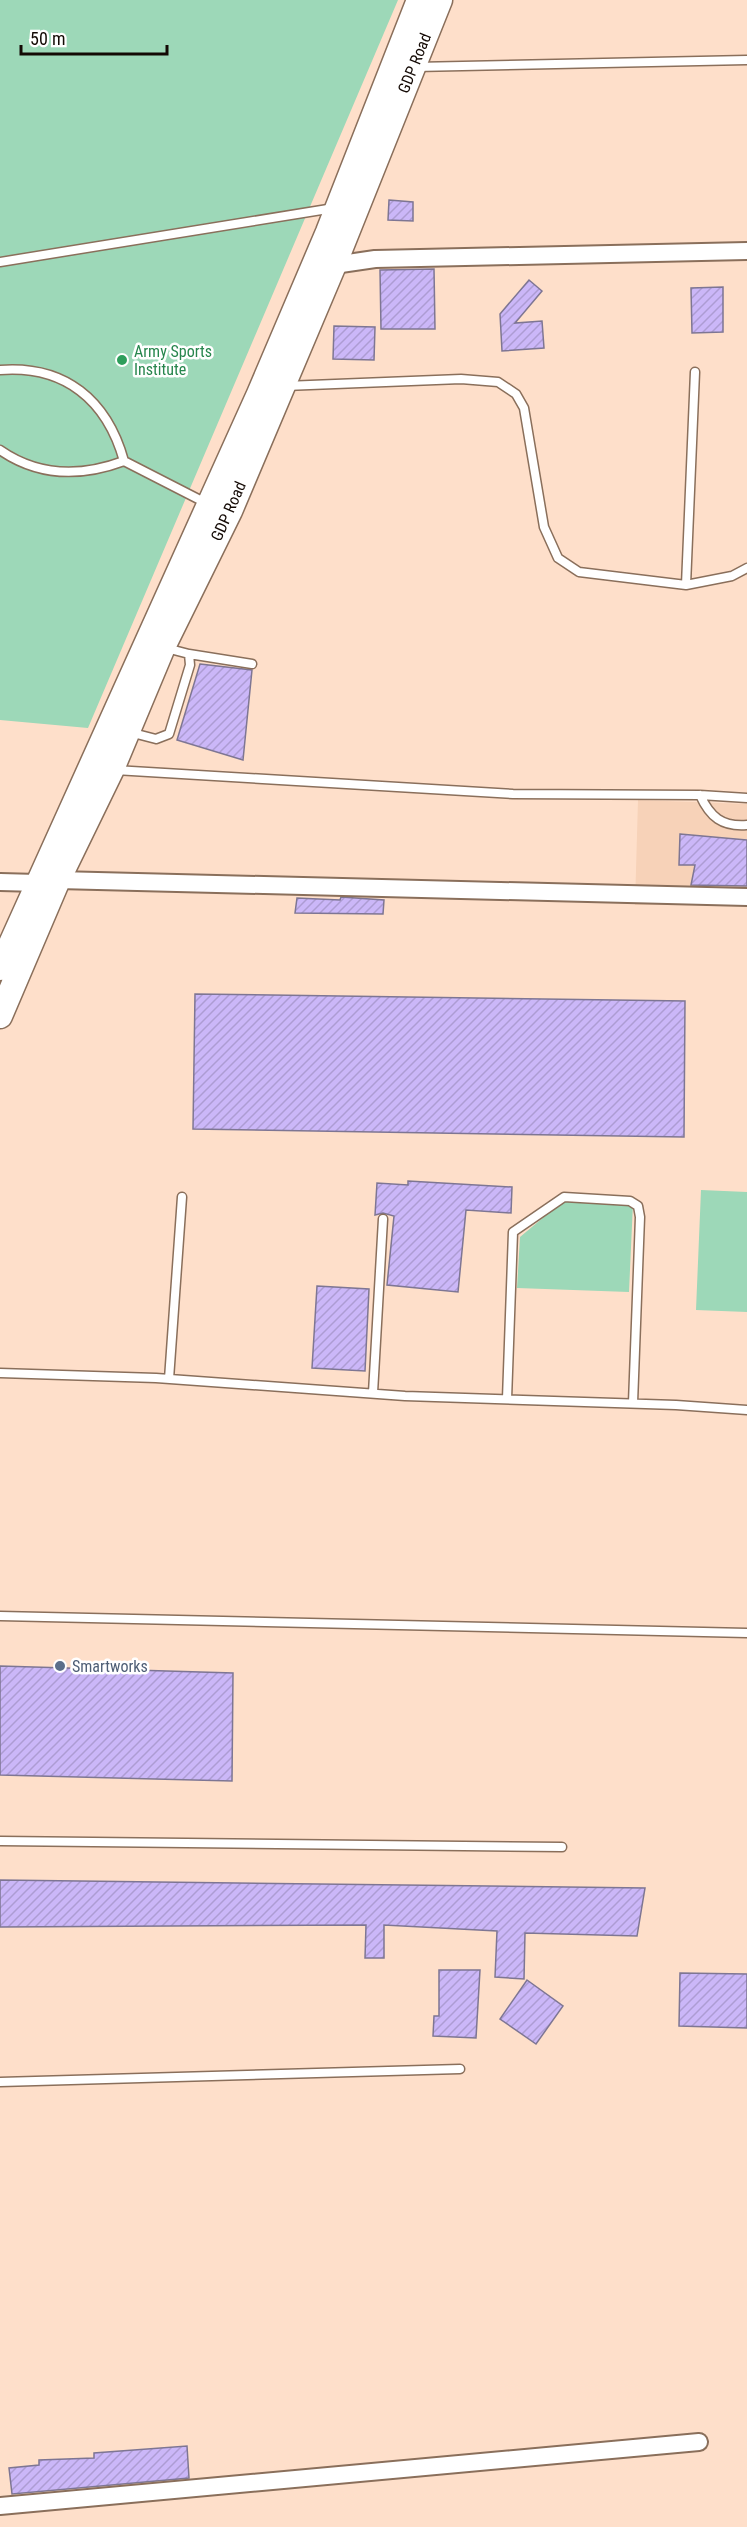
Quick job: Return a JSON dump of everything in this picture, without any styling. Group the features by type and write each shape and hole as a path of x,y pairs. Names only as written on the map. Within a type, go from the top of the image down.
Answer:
{"main road":[{"path":"0,968 48,882 220,508 419,0"},
{"name":"GDP Road","path":"0,1016 48,882 112,770 220,508 280,387 334,265 440,0"}],"street":[{"path":"334,265 375,259 747,251"},
{"path":"0,882 747,897"},
{"path":"0,2506 699,2442"}],"lane":[{"path":"412,67 747,60"},
{"path":"0,262 336,207"},
{"path":"0,370 38,371 78,388 95,403 108,420 124,460 220,508"},
{"path":"686,585 695,372"},
{"path":"280,387 461,379 498,382 516,394 524,408 544,527 558,558 579,572 686,585 732,576 747,568"},
{"path":"0,450 33,467 56,472 91,471 124,460"},
{"path":"163,647 189,654 252,664"},
{"path":"127,732 156,739 169,734 188,674 189,654"},
{"path":"112,770 513,794 700,795 747,798"},
{"path":"700,795 707,810 715,819 725,824 747,825"},
{"path":"169,1379 182,1197"},
{"path":"507,1399 513,1232 564,1197 630,1201 638,1206 640,1217 633,1403"},
{"path":"373,1393 383,1219"},
{"path":"0,1373 169,1379 373,1393 633,1403 747,1410"},
{"path":"0,1616 747,1633"},
{"path":"0,1841 562,1847"},
{"path":"0,2082 460,2069"}],"shaded area":[{"path":"638,800 747,804 747,904 635,905"}],"green space":[{"name":"Army Sports Institute","path":"0,0 398,0 88,728 0,720"},
{"path":"701,1190 747,1192 747,1312 696,1310"},
{"path":"563,1201 633,1203 629,1292 517,1288 520,1237"}],"building":[{"path":"389,200 413,202 413,221 388,220"},
{"path":"434,269 435,329 381,329 380,270"},
{"path":"529,280 542,291 515,323 542,321 544,348 502,351 500,314"},
{"path":"723,287 723,332 692,333 691,288"},
{"path":"334,326 375,327 374,360 333,359"},
{"path":"200,664 252,670 243,760 177,740"},
{"path":"680,834 747,840 747,886 691,885 695,865 679,865"},
{"path":"341,897 384,900 383,914 295,913 297,898 340,900"},
{"path":"195,994 685,1001 684,1137 193,1129"},
{"path":"408,1181 512,1187 511,1213 466,1210 458,1292 387,1285 394,1216 383,1213 375,1215 377,1183 408,1185"},
{"path":"317,1286 369,1289 365,1371 312,1368"},
{"path":"0,1666 233,1673 232,1781 0,1775"},
{"path":"0,1880 645,1888 637,1936 525,1933 524,1979 495,1977 497,1931 384,1925 384,1958 365,1958 366,1925 0,1927"},
{"path":"439,1970 480,1970 476,2038 433,2036 434,2016 439,2016"},
{"path":"680,1973 747,1974 747,2028 679,2026"},
{"path":"527,1980 563,2006 536,2044 500,2019"},
{"path":"187,2446 189,2478 12,2494 9,2468 39,2465 39,2460 94,2458 94,2453"}],"place":[{"name":"Army Sports Institute","path":"122,360"},
{"name":"Smartworks","path":"60,1666"}]}
